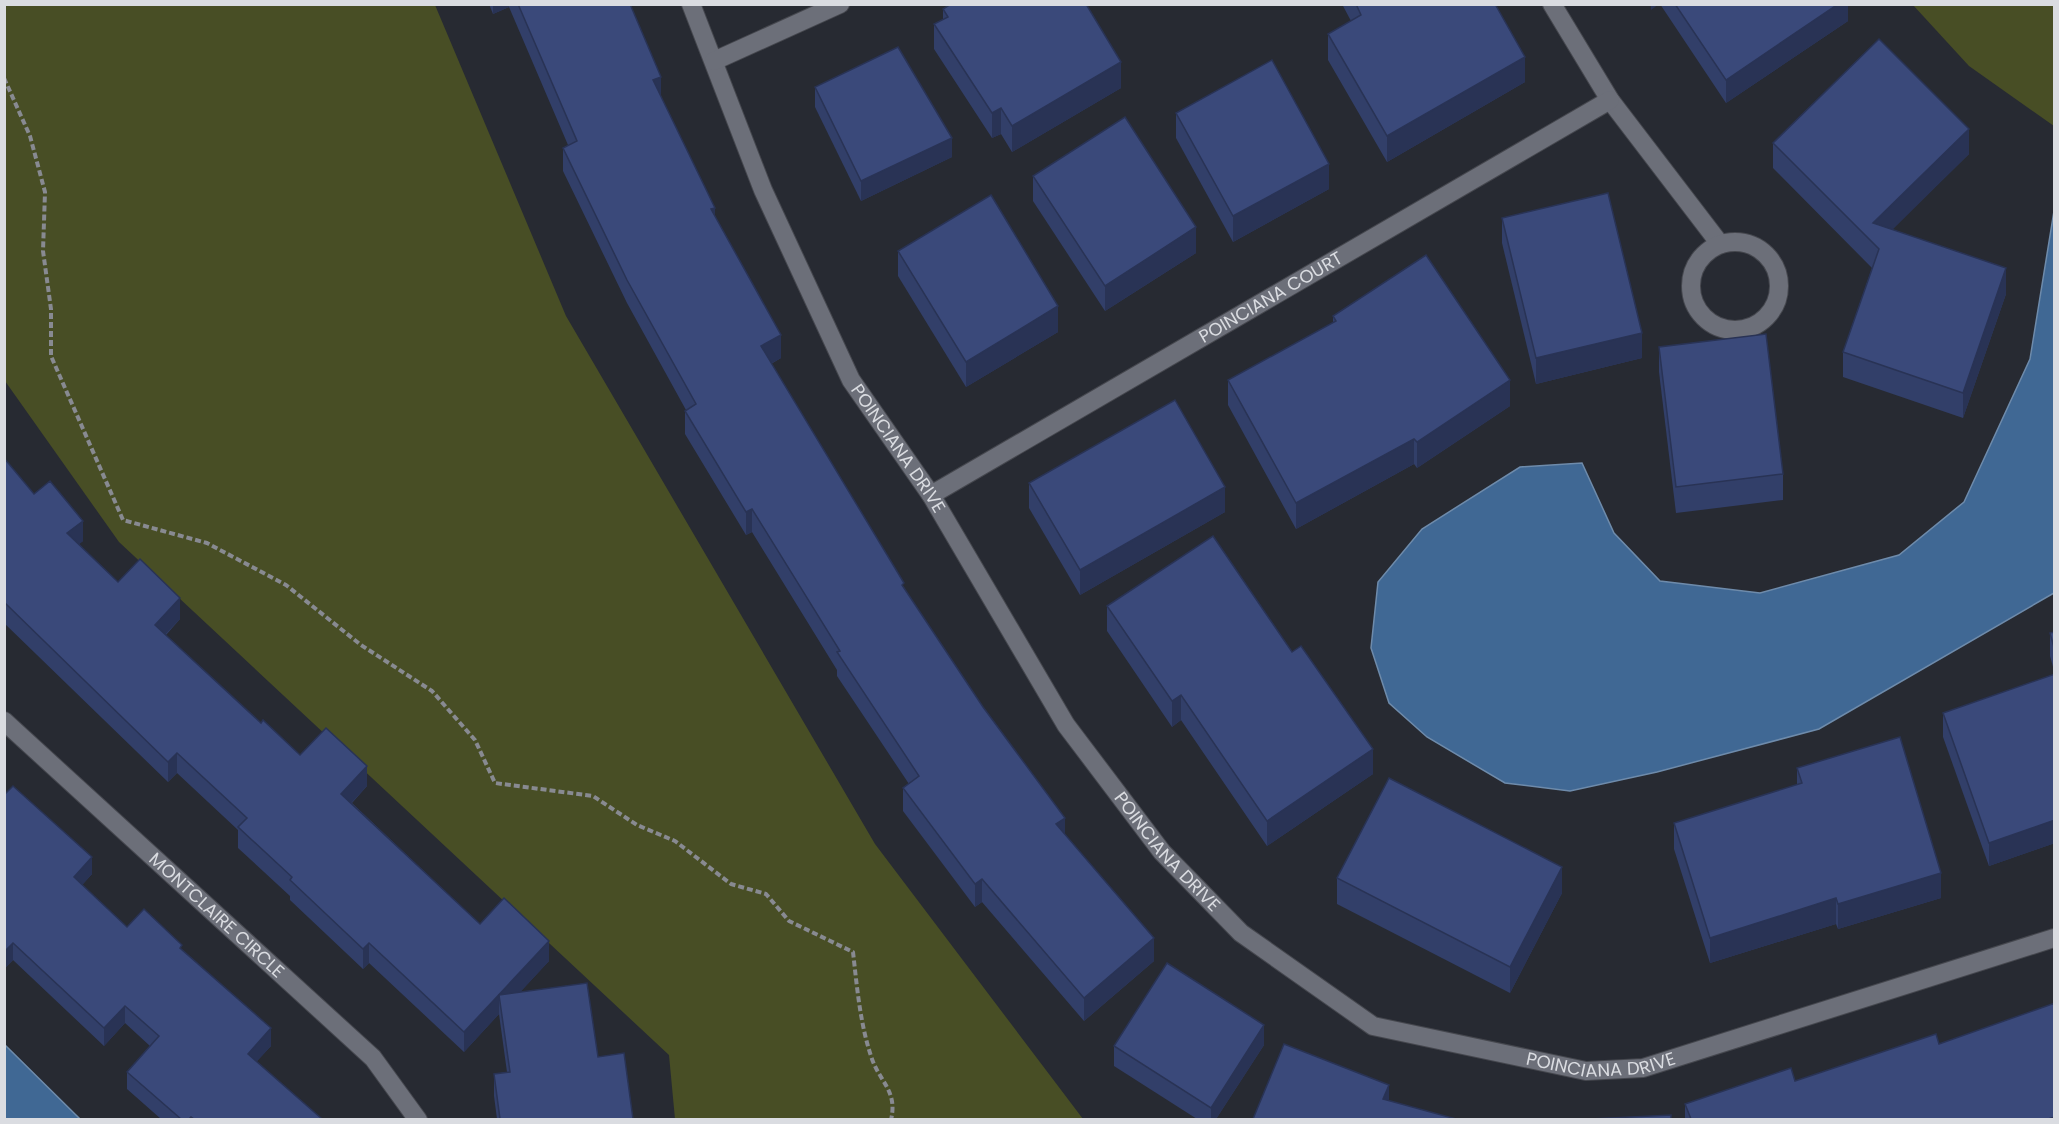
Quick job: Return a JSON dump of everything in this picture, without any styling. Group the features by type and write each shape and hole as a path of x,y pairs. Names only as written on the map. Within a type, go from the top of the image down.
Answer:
{"street":[{"name":"POINCIANA DRIVE","path":"691,4 764,190 851,380 932,495 1066,725 1162,852 1241,933 1373,1026 1586,1071 1643,1068 2055,938"},
{"path":"714,61 840,4"},
{"path":"1552,4 1610,100 1720,244"},
{"name":"POINCIANA COURT","path":"932,495 1610,100"},
{"path":"1748,243 1771,259 1777,271 1779,286 1774,306 1761,322 1749,328 1733,330 1718,327 1705,319 1696,308 1691,293 1691,278 1706,252 1720,244 1748,243"},
{"name":"MONTCLAIRE CIRCLE","path":"4,721 373,1058 418,1119"}],"path":[{"path":"4,78 30,136 45,192 43,251 51,309 51,356 123,520 207,543 286,585 361,645 432,691 475,740 495,783 593,796 637,825 675,841 731,885 766,894 789,921 853,952 858,1004 871,1058 895,1103 891,1119"}],"green space":[{"path":"4,5 435,5 566,316 875,844 1083,1119 675,1119 669,1055 119,542 5,381"},
{"path":"1913,5 2054,5 2054,126 1969,66"}],"water":[{"path":"2054,211 2054,593 1819,729 1657,772 1570,791 1505,783 1427,737 1389,703 1371,648 1378,582 1422,529 1520,467 1582,463 1614,533 1660,581 1760,593 1899,555 1964,502 2030,359"},
{"path":"5,1045 80,1119 5,1119"}],"building":[{"path":"518,4 630,4 661,77 653,80 715,208 711,209 781,335 761,346 904,583 902,585 983,707 1065,818 1056,824 1154,938 1084,998 982,879 975,884 903,788 919,776 837,652 840,651 752,509 746,512 685,411 696,404 627,280 563,148 577,141"},
{"path":"951,4 1086,4 1121,62 1012,126 1001,108 992,113 934,24 948,17 943,9"},
{"path":"1356,4 1495,4 1525,57 1387,136 1328,34 1361,15"},
{"path":"1675,4 1838,4 1726,80"},
{"path":"1879,39 1969,129 1873,223 2006,268 1963,393 1843,352 1879,249 1773,143"},
{"path":"898,47 952,138 861,181 815,87"},
{"path":"1272,60 1329,164 1233,216 1176,113"},
{"path":"1125,117 1196,227 1105,286 1033,176"},
{"path":"1608,193 1642,333 1536,358 1502,218"},
{"path":"991,195 1058,306 966,362 898,251"},
{"path":"1426,255 1510,380 1417,442 1414,439 1296,503 1228,380 1336,321 1333,316"},
{"path":"1766,334 1783,474 1676,487 1659,347"},
{"path":"1175,400 1225,487 1080,570 1029,483"},
{"path":"4,458 34,494 50,481 83,521 67,533 118,582 140,559 180,598 155,625 261,723 263,720 300,755 326,728 367,766 341,794 480,924 504,898 549,941 464,1032 369,943 363,949 290,880 292,877 238,827 247,818 177,753 168,762 4,602"},
{"path":"1213,536 1292,652 1301,646 1373,749 1267,821 1181,695 1172,701 1107,606"},
{"path":"2055,632 2055,651 2050,633"},
{"path":"2055,674 2055,820 1989,843 1943,713"},
{"path":"1900,737 1941,873 1838,904 1836,898 1710,938 1674,823 1802,783 1797,768"},
{"path":"1389,778 1562,867 1510,967 1337,878"},
{"path":"13,786 92,857 74,877 127,927 144,909 182,945 180,948 271,1028 248,1054 322,1119 194,1119 191,1117 181,1119 127,1072 159,1036 125,1006 104,1028 13,943 4,952 4,795"},
{"path":"1167,963 1264,1025 1211,1108 1114,1046"},
{"path":"587,983 598,1057 624,1053 633,1119 500,1119 494,1074 510,1072 499,995"},
{"path":"2055,1003 2055,1117 2048,1119 1691,1119 1685,1104 1791,1068 1795,1081 1936,1034 1939,1044"},
{"path":"1284,1044 1389,1085 1383,1099 1456,1119 1253,1119"},
{"path":"1671,1115 1671,1119 1590,1119"}]}
